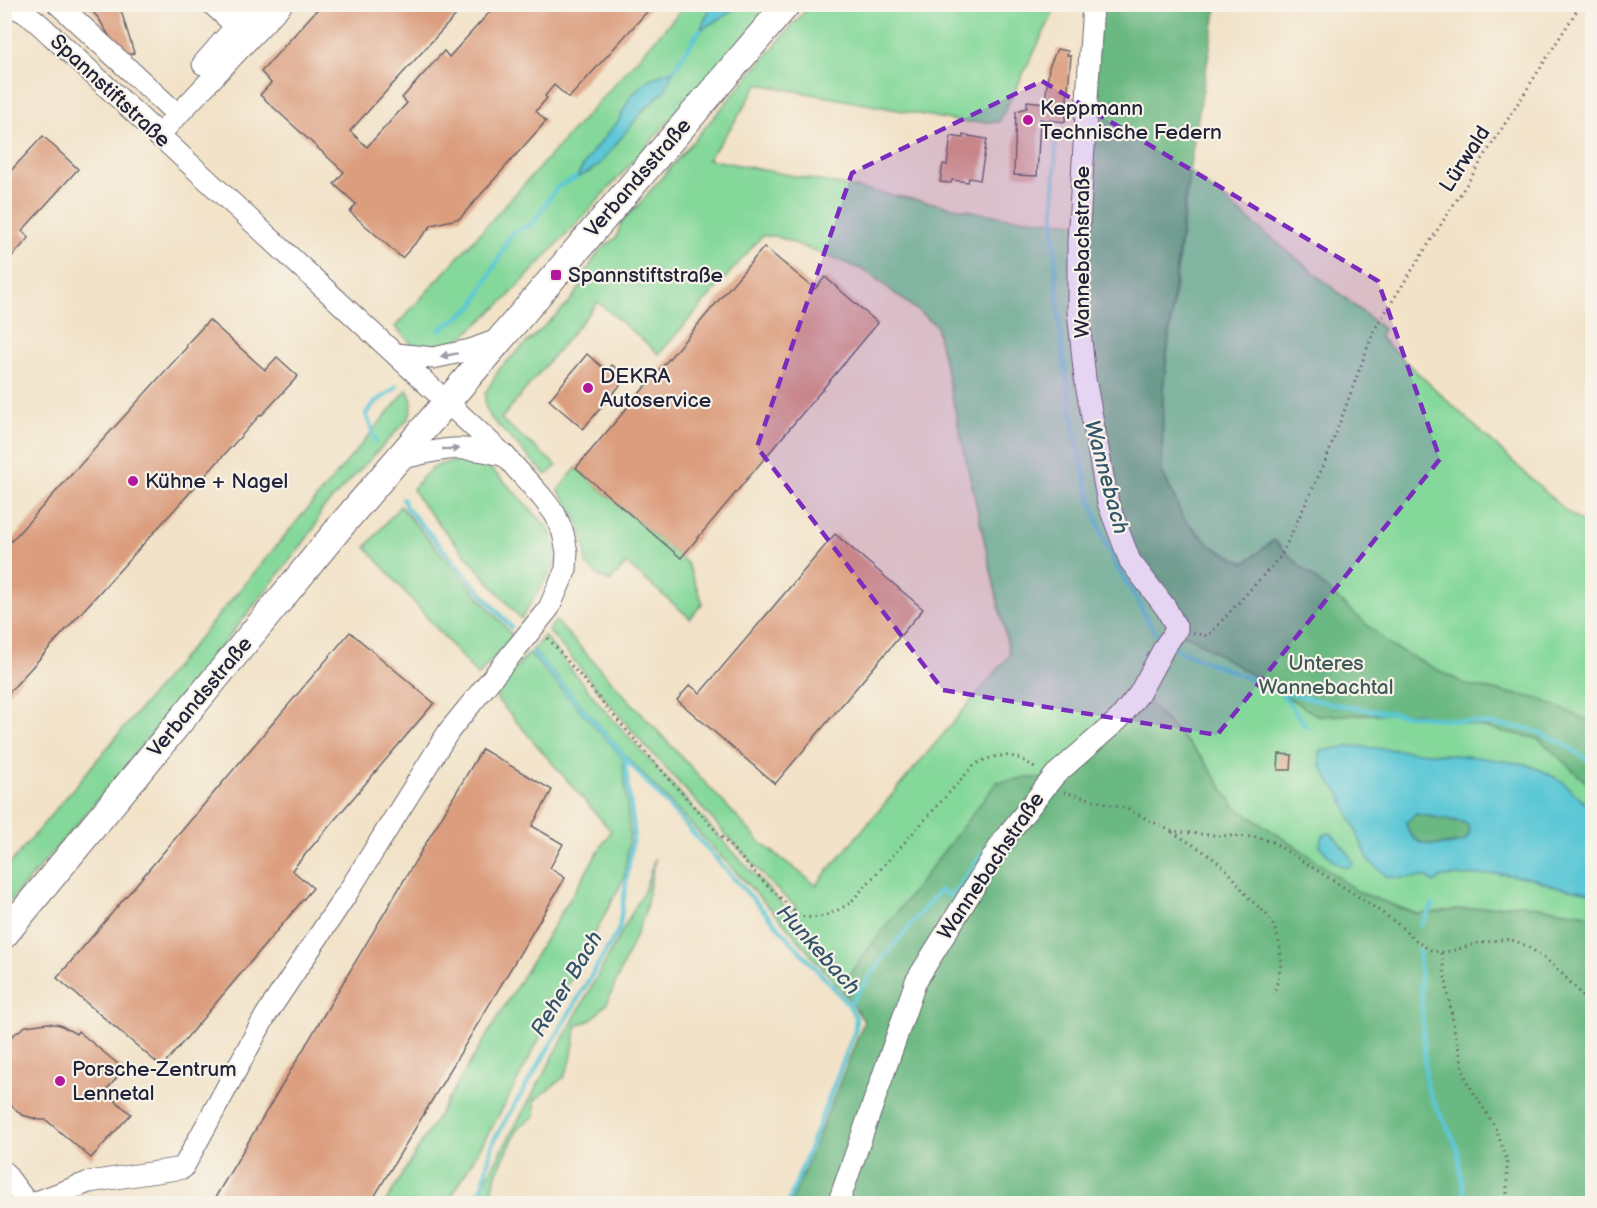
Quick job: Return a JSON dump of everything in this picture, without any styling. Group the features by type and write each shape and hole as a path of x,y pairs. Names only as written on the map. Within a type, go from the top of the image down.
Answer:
{"main road":[{"name":"Verbandsstraße","path":"4,935 396,460 787,4"}],"street":[{"path":"58,4 178,115"},
{"path":"212,4 236,26"},
{"path":"203,64 255,4"},
{"path":"158,136 282,4"},
{"name":"Wannebachstraße","path":"838,1203 915,981 1004,839 1047,783 1119,719 1148,679 1171,638 1166,608 1131,561 1108,503 1085,379 1078,310 1078,241 1093,4"},
{"name":"Spannstiftstraße","path":"4,6 12,6 35,21 506,456"},
{"path":"397,354 433,358 470,350 500,339"},
{"path":"4,1172 29,1203 89,1182 183,1168 266,1015 346,895 449,732 549,608 566,571 567,552 563,533 555,514 506,456 484,450 441,448 396,460"}],"path":[{"name":"Lürwald","path":"1171,638 1208,636 1281,556 1326,460 1374,330 1581,4"},
{"path":"536,624 658,768 768,887 799,915 818,917 837,911 850,903 975,764 995,755 1011,756 1029,763 1047,783 1127,810 1171,831 1214,859 1232,875 1268,916 1278,936 1282,958 1280,978 1273,994"},
{"path":"1171,831 1256,837 1273,842 1401,925 1428,949 1441,953 1478,944 1511,940 1527,947 1550,963 1571,982 1593,1011"},
{"path":"1441,953 1466,1080 1495,1127 1506,1160 1507,1203"}],"highlighted area":[{"path":"1042,81 1378,281 1440,459 1217,735 943,690 757,447 852,173"}],"green space":[{"path":"686,5 773,5 592,207 506,299 459,340 438,346 415,347 395,327"},
{"path":"810,5 1053,5 1052,16 999,122 962,122 758,84 708,159 1003,217 1076,223 1172,626 1136,690 1048,779 1024,778 844,981 847,997 783,922 628,758 533,650 544,636 602,707 791,913 796,907 772,885 638,738 548,630 556,621 760,842 816,885 1010,655 936,325 866,271 776,236 762,236 659,354 598,302 501,419 557,466 546,475 491,418 485,406 485,394 500,368 567,305 586,280 583,277 599,251 616,238 622,221"},
{"name":"Unteres Wannebachtal","path":"1099,5 1217,5 1189,171 1163,390 1162,471 1183,518 1211,546 1245,563 1274,540 1391,646 1467,685 1540,699 1589,721 1592,731 1592,788 1539,739 1415,713 1318,716 1182,632 1134,559 1111,502 1088,379 1082,241"},
{"name":"Unteres Wannebachtal","path":"1189,171 1383,329 1379,337 1566,511 1592,530 1592,915 1520,904 1417,914 1358,892 1304,852 1235,807 1203,759 1142,696 1182,632 1295,561 1274,540 1245,563 1211,546 1183,518 1162,471 1163,390"},
{"path":"407,390 412,404 408,419 321,511 315,527 301,546 110,786 5,907 5,870"},
{"path":"466,459 486,465 504,481 549,529 555,546 555,564 521,619 421,503 413,489 435,467"},
{"path":"576,468 687,563 703,603 690,618 626,563 610,582 586,564 586,553 579,525 558,490"},
{"path":"400,506 513,636 478,676 366,547"},
{"path":"529,653 622,757 630,833 624,878 503,1108 448,1203 385,1203 611,831 497,699 497,689"},
{"path":"1142,696 1203,759 1235,807 1304,852 1358,892 1417,914 1520,904 1592,915 1592,1203 791,1204 864,1021 847,997 844,981 997,782 1024,778 1048,779"},
{"path":"1416,814 1463,822 1468,824 1470,832 1465,841 1456,843 1437,845 1420,842 1408,831 1406,821"},
{"path":"655,858 645,913 607,1003 591,1020 577,1025 571,1060 564,1077 535,1100 535,1116 519,1127 496,1174 490,1203 473,1203 644,891"}],"water":[{"path":"712,4 738,5 725,16 700,30"},
{"path":"674,69 665,90 642,112 599,165 576,178 592,152 619,120 630,97 648,80"},
{"path":"1351,746 1476,757 1525,764 1545,772 1563,782 1592,810 1592,893 1553,886 1532,878 1501,874 1442,877 1434,883 1427,877 1388,877 1369,861 1340,794 1329,781 1320,763 1320,751","holes":["1416,814 1463,822 1468,825 1470,832 1465,841 1447,845 1428,845 1420,842 1408,831 1406,822"]},
{"path":"1331,833 1349,854 1353,864 1350,867 1337,863 1320,846 1321,838"}],"building":[{"path":"81,4 119,4 134,53 128,55 111,39 88,6 86,9"},
{"path":"322,4 466,4 350,131 367,147 407,103 402,98 444,51 449,57 497,4 654,4 569,98 554,85 536,111 546,121 460,218 432,225 402,258 350,212 356,204 334,184 344,172 260,95 271,83 261,72"},
{"name":"Keppmann Technische Federn","path":"1057,49 1068,51 1067,55 1071,56 1065,122 1040,119 1037,176 1014,175 1016,111 1027,108 1027,101 1045,103 1049,67"},
{"path":"963,135 987,139 980,180 969,178 968,182 952,180 951,183 940,182 943,164 947,165 951,136 963,138"},
{"path":"43,136 78,169 22,231 29,238 4,265 4,178"},
{"path":"764,247 815,289 825,277 878,323 681,558 576,468"},
{"name":"Kühne + Nagel","path":"209,320 265,370 277,357 298,376 4,698 4,549"},
{"name":"DEKRA Autoservice","path":"587,354 607,371 612,365 627,377 583,429 549,400"},
{"path":"835,534 923,609 775,784 677,700 690,685 700,693"},
{"path":"350,632 434,703 292,870 313,888 162,1067 57,978"},
{"path":"482,749 552,790 532,826 563,844 550,868 565,878 370,1204 229,1204 216,1196"},
{"path":"1279,754 1292,755 1291,770 1278,770"},
{"name":"Porsche-Zentrum Lennetal","path":"48,1023 60,1025 76,1034 78,1031 124,1069 105,1092 131,1114 91,1158 46,1120 22,1115 4,1099 4,1045 26,1026"}],"waterway":[{"name":"Reher Bach","path":"674,69 700,30"},
{"name":"Wannebach","path":"1056,144 1054,209 1058,306 1065,370 1081,459 1090,496 1111,557 1150,625 1163,640"},
{"name":"Reher Bach","path":"440,330 473,307 512,233 533,223 557,187 576,178"},
{"name":"Reher Bach","path":"376,441 366,414 372,405 397,386"},
{"name":"Reher Bach","path":"403,499 406,507 511,627"},
{"name":"Wannebach","path":"1173,646 1180,651 1280,691 1323,702 1367,710 1530,729 1561,742 1592,763"},
{"name":"Reher Bach","path":"466,1204 469,1198 481,1191 493,1142 619,929 634,831 624,756 532,652"},
{"path":"1281,692 1306,726"},
{"name":"Hunkebach","path":"625,758 849,1005 856,1018 855,1031 788,1204"},
{"path":"849,1005 884,957 940,890 951,897 987,847"},
{"path":"1420,926 1433,905"},
{"path":"1419,950 1426,1082 1457,1147 1464,1204"}],"place":[{"name":"Keppmann Technische Federn","path":"1028,120"},
{"name":"Spannstiftstraße","path":"556,275"},
{"name":"DEKRA Autoservice","path":"588,388"},
{"name":"Kühne + Nagel","path":"133,481"},
{"name":"Porsche-Zentrum Lennetal","path":"60,1081"}]}
